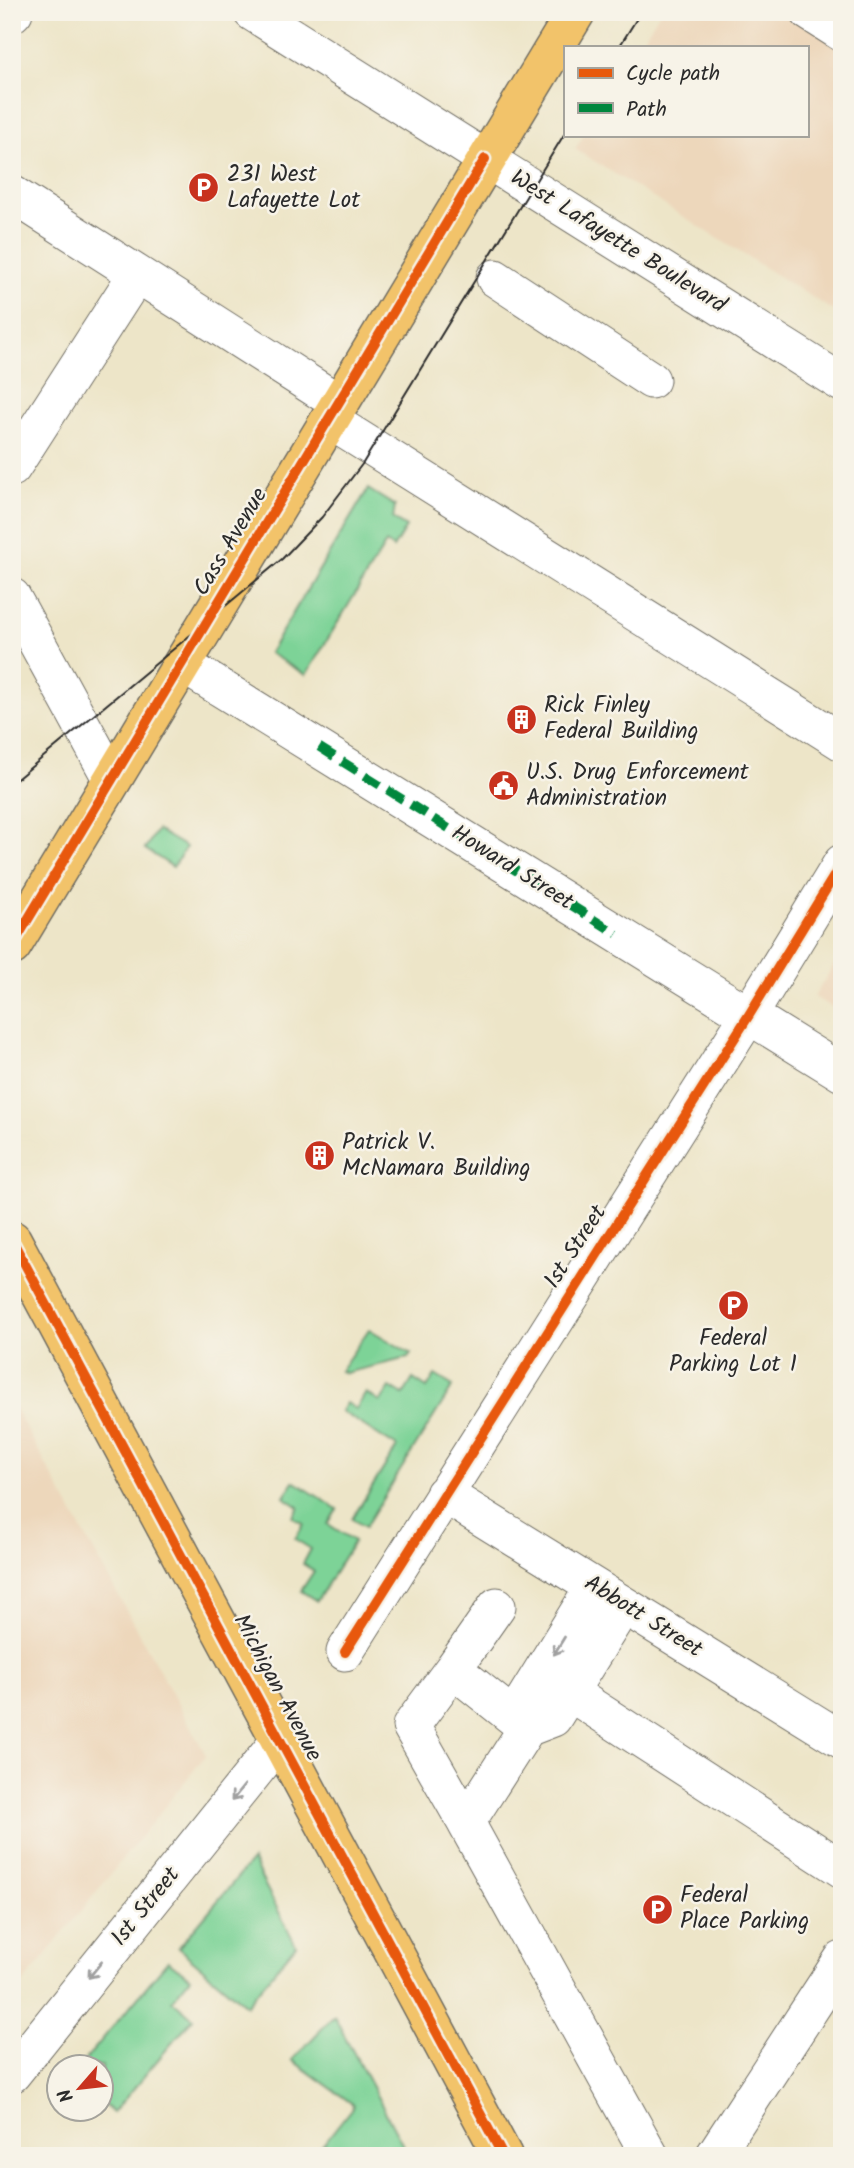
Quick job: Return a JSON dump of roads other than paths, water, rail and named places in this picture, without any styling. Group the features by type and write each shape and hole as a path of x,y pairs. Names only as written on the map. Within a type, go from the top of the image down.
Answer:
{"main road":[{"name":"Cass Avenue","path":"12,946 576,12"},
{"name":"Michigan Avenue","path":"12,1240 503,2156"}],"street":[{"name":"West Lafayette Boulevard","path":"252,12 842,383"},
{"path":"809,12 842,33"},
{"path":"12,194 137,274 334,412 842,742"},
{"path":"12,468 137,274"},
{"path":"495,278 651,380"},
{"path":"12,597 112,780"},
{"name":"Howard Street","path":"182,664 842,1073"},
{"name":"1st Street","path":"345,1652 749,1015 842,863"},
{"name":"Abbott Street","path":"444,1494 842,1740"},
{"path":"466,1823 527,1728 553,1718 569,1692 609,1597"},
{"path":"527,1728 523,1702 609,1597"},
{"path":"497,1606 411,1726 650,2156"},
{"path":"453,1669 527,1728"},
{"path":"569,1692 842,1869"},
{"name":"1st Street","path":"12,2074 280,1740"},
{"path":"714,2156 842,1960"}],"tram line":[{"path":"620,46 641,12"},
{"path":"12,783 282,559 322,517 363,463 564,135"}],"place":[{"name":"231 West Lafayette Lot","path":"204,188"},
{"name":"Rick Finley Federal Building","path":"521,719"},
{"name":"U.S. Drug Enforcement Administration","path":"503,786"},
{"name":"Patrick V. McNamara Building","path":"319,1156"},
{"name":"Federal Parking Lot 1","path":"733,1305"},
{"name":"Federal Place Parking","path":"657,1909"}]}
